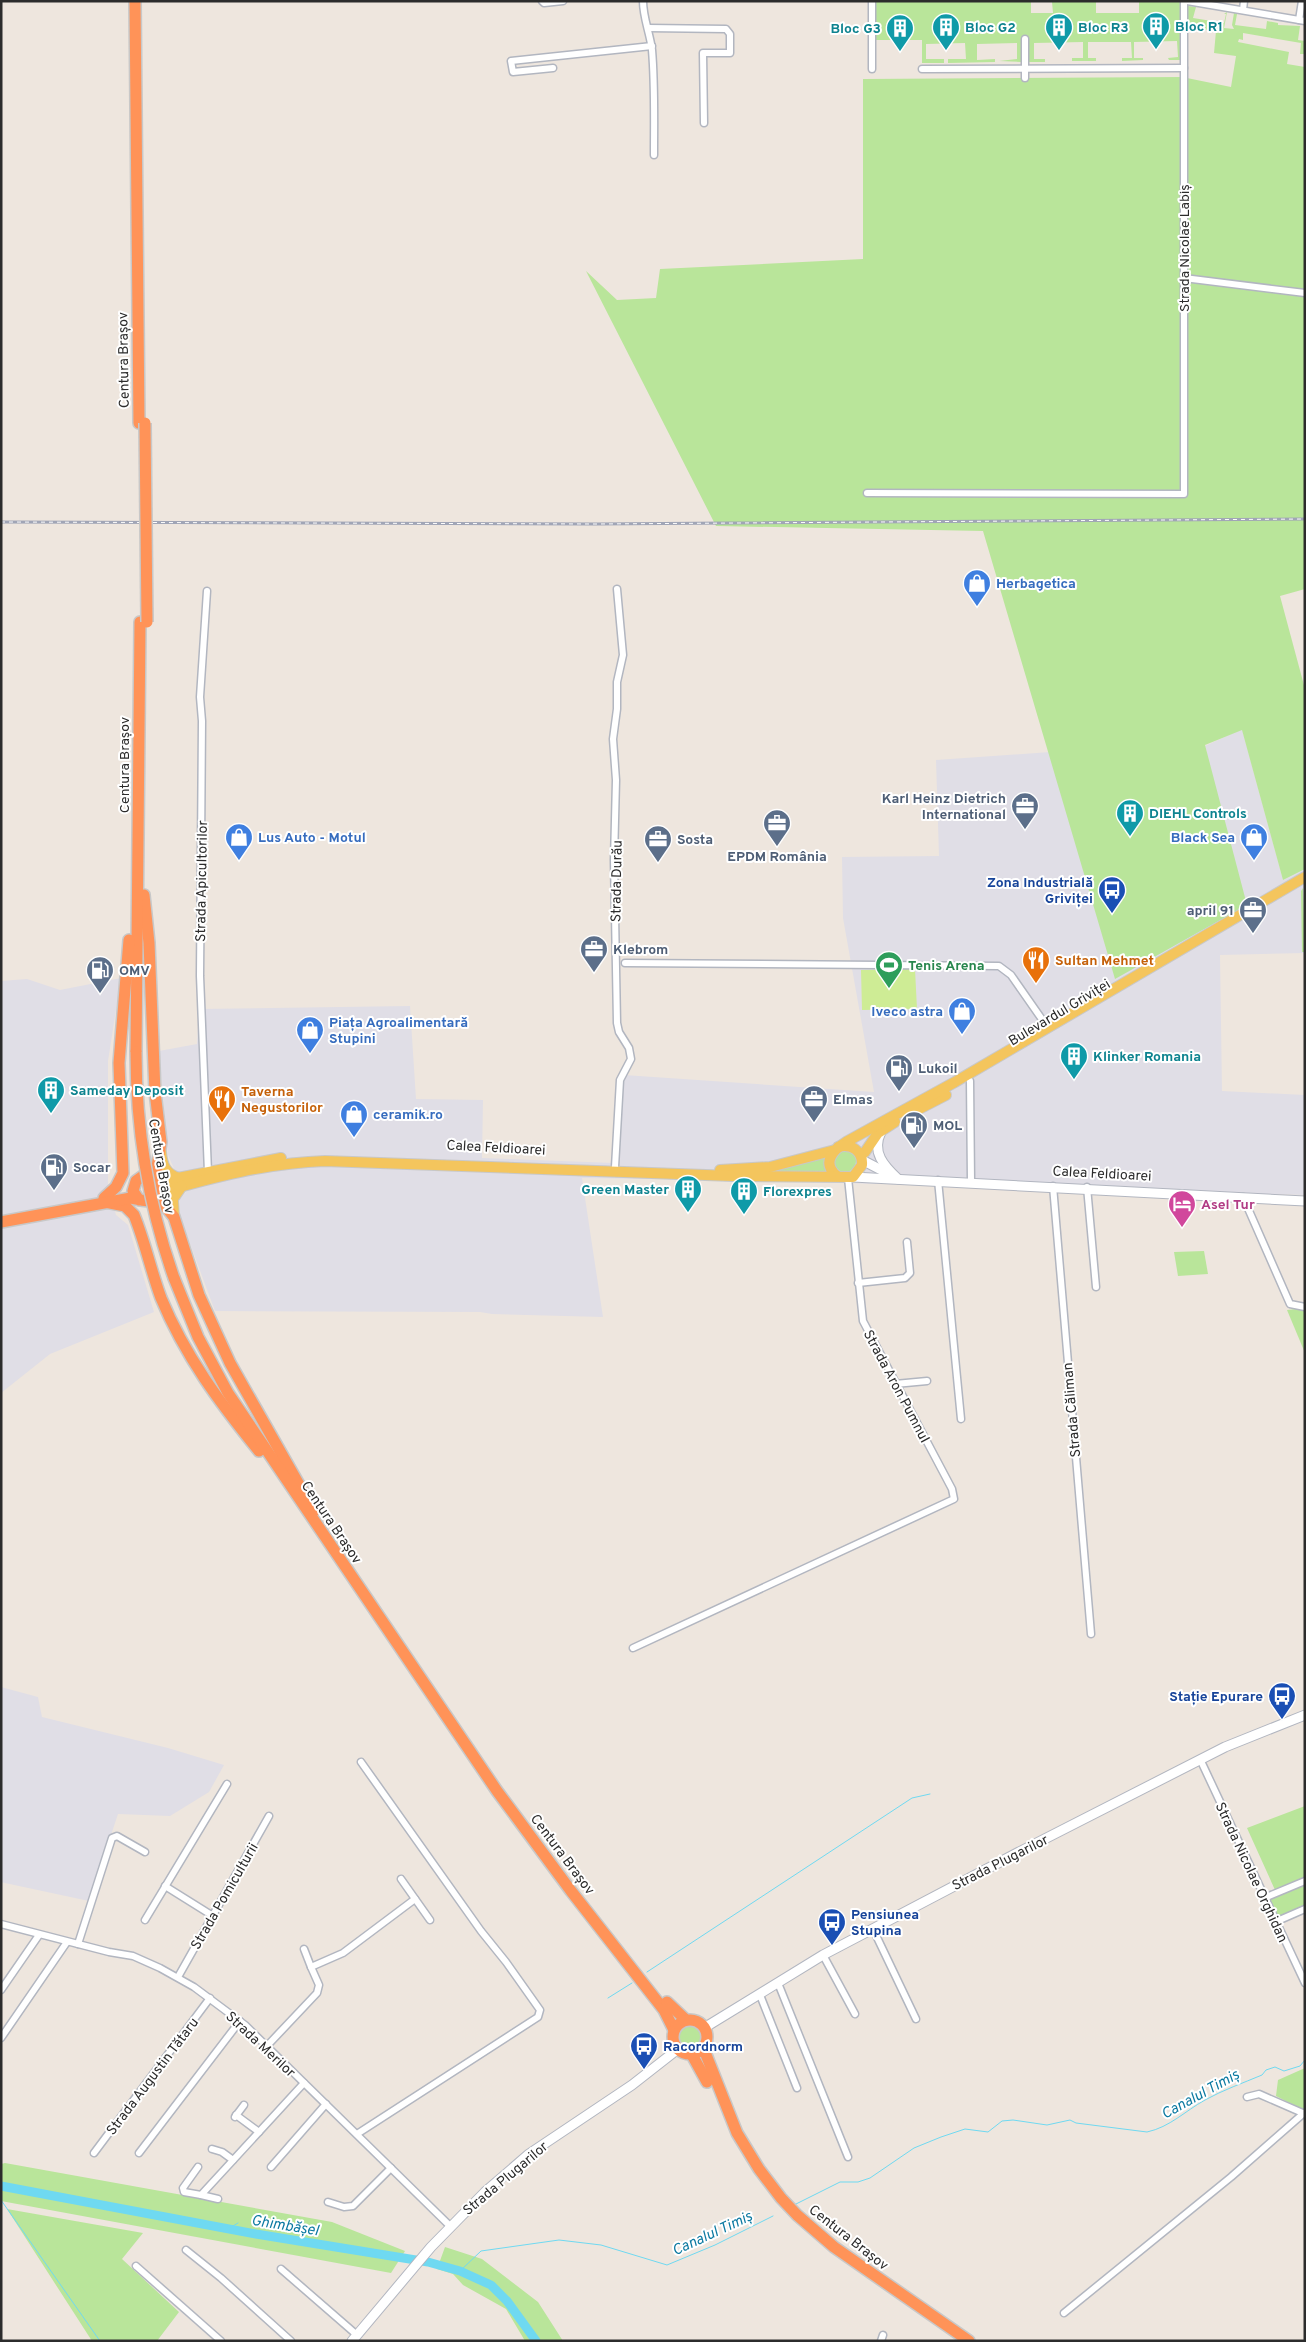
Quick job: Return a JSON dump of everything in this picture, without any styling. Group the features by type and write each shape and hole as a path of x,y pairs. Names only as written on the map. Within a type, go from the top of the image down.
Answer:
{"highway":[{"name":"Centura Brașov","path":"136,1 144,622 139,1051 136,1091 142,1150 152,1204 198,1337 228,1393 538,1837 656,1990 677,2014 686,2020 696,2021 704,2028 707,2038 703,2048 737,2133 759,2169 781,2198 803,2221 834,2247 969,2341"},
{"name":"Centura Brașov","path":"142,1 142,423"},
{"path":"105,1200 120,1181 123,1173 119,1082 131,918 140,895"},
{"path":"139,1228 142,1201 157,1188 161,1142 155,1092 149,943 140,895"},
{"path":"123,1157 135,1184 134,1194 142,1201"},
{"path":"105,1200 147,1176 157,1188 174,1217 199,1295 212,1327 311,1512"},
{"path":"1,1222 105,1200 130,1198 142,1201"},
{"path":"105,1200 125,1206 134,1215 162,1299 174,1327 201,1376 220,1404 311,1512"},
{"name":"Centura Brașov","path":"311,1512 498,1791 571,1891 671,2020 674,2040 678,2049"},
{"path":"674,2030 681,2022 686,2020"},
{"path":"678,2049 691,2053 703,2048"},
{"name":"Centura Brașov","path":"691,2053 698,2063 742,2154 777,2202 827,2250 959,2341"}],"main road":[{"name":"Bulevardul Griviței","path":"861,1158 883,1125 1305,878"},
{"name":"Bulevardul Griviței","path":"836,1149 970,1081 1305,884"},
{"path":"161,1142 164,1166 180,1182 172,1203 174,1217"},
{"name":"Calea Feldioarei","path":"180,1182 208,1172 262,1160 324,1155 615,1167 752,1169 790,1163 843,1146 853,1148 861,1158"},
{"path":"836,1149 829,1164 837,1176"},
{"path":"851,1177 860,1170 861,1158"},
{"name":"Calea Feldioarei","path":"157,1188 180,1182 292,1163 325,1161 733,1176 851,1177"}],"street":[{"path":"542,1 563,1"},
{"path":"643,1 643,12 652,46 654,155"},
{"path":"872,1 872,69"},
{"path":"1185,1 1302,20 1302,1"},
{"name":"Strada Nicolae Labiș","path":"867,493 1184,494 1185,1"},
{"path":"1243,10 1244,1"},
{"path":"648,28 726,28 730,34 730,53 703,53 704,122"},
{"path":"1025,39 1025,78"},
{"path":"553,68 513,72 511,61 652,46"},
{"path":"922,69 1184,68"},
{"path":"1184,278 1305,293"},
{"name":"Strada Durău","path":"615,1167 620,1080 631,1059 630,1048 619,1032 617,1023 614,869 616,790 613,739 617,709 617,682 623,655 617,589"},
{"name":"Strada Apicultorilor","path":"207,591 200,697 202,721 200,976 208,1172"},
{"name":"Bulevardul Griviței","path":"625,963 999,966 1010,975 1048,1028"},
{"path":"970,1081 971,1181"},
{"path":"883,1125 878,1141 880,1158 887,1170 898,1179"},
{"name":"Calea Feldioarei","path":"861,1158 898,1179"},
{"name":"Calea Feldioarei","path":"851,1177 1087,1187 1305,1201"},
{"name":"Strada Aron Pumnul","path":"633,1648 954,1499 952,1489 866,1330 860,1308 851,1177"},
{"path":"938,1180 961,1419"},
{"name":"Strada Căliman","path":"1053,1186 1091,1634"},
{"path":"1087,1187 1096,1287"},
{"path":"1243,1197 1290,1304 1305,1307"},
{"path":"858,1284 906,1278 910,1273 907,1242"},
{"path":"895,1384 927,1381"},
{"name":"Strada Plugarilor","path":"704,2028 824,1955 873,1928 1200,1760 1305,1715"},
{"name":"Strada Nicolae Orghidan","path":"1200,1760 1274,1922 1305,1983"},
{"path":"357,2134 538,2018 540,2010 481,1931 362,1762"},
{"path":"145,1920 227,1784"},
{"name":"Strada Pomiculturii","path":"178,1976 269,1816"},
{"path":"78,1944 112,1838 117,1836 145,1852"},
{"path":"402,1879 430,1920"},
{"path":"1264,1898 1305,1881"},
{"path":"166,1886 213,1916"},
{"path":"311,1967 343,1953 415,1899"},
{"path":"1274,1922 1305,1910"},
{"name":"Strada Merilor","path":"1,1924 67,1942 133,1956 178,1976 240,2021 450,2226"},
{"path":"873,1928 916,2019"},
{"path":"1,1990 39,1935"},
{"path":"1,2038 67,1942"},
{"path":"266,2047 317,1993 319,1985 304,1949"},
{"path":"824,1955 855,2014"},
{"path":"778,1983 848,2157"},
{"path":"760,1995 797,2088"},
{"name":"Strada Augustin Tătaru","path":"94,2153 210,1998"},
{"path":"139,2153 240,2021"},
{"name":"Strada Plugarilor","path":"281,2269 355,2338 414,2266 484,2192 529,2154 632,2085 678,2049"},
{"path":"201,2195 304,2083"},
{"path":"1064,2313 1231,2177 1304,2113 1258,2094 1247,2097"},
{"path":"271,2167 326,2104"},
{"path":"244,2105 235,2116 259,2132"},
{"path":"212,2149 222,2152 233,2160"},
{"path":"198,2167 182,2190 218,2199"},
{"path":"328,2202 353,2206 390,2168"},
{"path":"186,2250 221,2278 292,2341"},
{"path":"136,2266 221,2341"}],"shaded area":[{"path":"1242,729 1283,880 1305,869 1305,953 1220,955 1222,1091 1305,1095 1305,1195 582,1178 603,1317 492,1314 480,1312 215,1311 180,1217 180,1199 187,1191 188,1174 175,1171 168,1155 159,1051 197,1044 199,1009 410,1006 416,1099 483,1100 482,1158 614,1163 624,1075 874,1092 843,918 842,857 939,856 936,760 1050,752 1064,803 1207,752 1205,746"},
{"path":"121,978 108,1061 108,1185 116,1215 128,1225 154,1312 50,1354 1,1393 1,981 27,979 60,990"},
{"path":"1,1687 38,1697 42,1717 168,1748 224,1765 209,1792 170,1816 118,1814 89,1901 1,1882"}],"green space":[{"path":"876,1 1180,1 1181,60 1169,60 1168,58 1178,57 1177,41 1134,42 1134,58 1143,58 1143,60 1122,61 1122,58 1132,58 1131,42 1088,42 1088,58 1096,58 1096,61 1072,61 1072,58 1083,58 1083,42 1034,43 1034,59 1045,59 1045,62 1029,62 1029,40 1021,40 1021,62 999,61 1017,59 1017,43 977,44 977,60 995,59 995,62 948,63 948,59 966,59 965,43 926,44 926,59 944,59 944,63 922,63 922,40 876,40","holes":["1031,2 1052,2 1053,13 1031,13","1096,2 1139,2 1139,13 1096,13"]},
{"path":"1188,6 1196,7 1193,18 1224,23 1226,14 1224,14 1227,12 1224,28 1234,29 1232,25 1234,13 1237,14 1235,25 1266,29 1267,21 1278,23 1278,25 1300,26 1298,40 1305,41 1305,54 1300,54 1301,43 1243,33 1243,40 1239,39 1238,42 1289,52 1287,64 1305,67 1305,589 1280,596 1305,689 1305,869 1283,880 1242,730 1205,745 1247,905 1115,979 983,531 716,526 586,271 617,300 656,298 660,269 863,259 863,79 1182,77 1231,87 1236,56 1214,53 1216,31 1187,27"},
{"path":"1303,888 1305,952 1302,952 1301,891"},
{"name":"Tenis Arena","path":"915,969 917,1009 862,1010 861,970"},
{"path":"845,1150 853,1153 856,1161 853,1169 845,1172 837,1169 834,1161 837,1153"},
{"path":"826,1156 832,1174 769,1172"},
{"path":"1204,1251 1208,1274 1178,1276 1174,1252"},
{"path":"1305,1308 1305,1353 1287,1310"},
{"path":"1305,1806 1305,1906 1276,1918 1267,1898 1275,1890 1247,1828"},
{"path":"690,2026 698,2029 701,2037 698,2045 690,2048 682,2045 679,2037 682,2029"},
{"path":"1305,2068 1305,2111 1276,2096 1278,2080"},
{"path":"5,2163 332,2222 405,2251 391,2273 1,2201 1,2164"},
{"path":"7,2209 143,2233 122,2259 179,2312 157,2341 92,2341"},
{"path":"445,2247 482,2259 538,2302 563,2341 525,2341 506,2309 463,2285 453,2274 437,2269"}],"waterway":[{"path":"647,1972 912,1798 930,1794"},
{"path":"608,1998 632,1983"},
{"name":"Canalul Timiș","path":"794,2205 840,2182 858,2182 870,2178 914,2148 965,2129 988,2132 1002,2121 1013,2120 1047,2125 1070,2120 1076,2123 1147,2132 1170,2123 1212,2096 1262,2075 1266,2070 1275,2067 1284,2071 1300,2066 1305,2060"},
{"name":"Ghimbășel","path":"1,2186 256,2234 428,2262 460,2271 491,2285 507,2301 536,2341"},
{"path":"1,2200 100,2341"},
{"name":"Canalul Timiș","path":"460,2271 481,2251 559,2240 601,2245 667,2265 715,2245 773,2216"},
{"name":"Ghimbășel","path":"228,2229 238,2223"}],"railway":[{"path":"1,522 596,524 1305,519"}],"place":[{"name":"Bloc R1","path":"1156,50"},
{"name":"Bloc G2","path":"946,51"},
{"name":"Bloc R3","path":"1059,51"},
{"name":"Bloc G3","path":"900,52"},
{"name":"Herbagetica","path":"977,607"},
{"name":"Karl Heinz Dietrich International","path":"1025,830"},
{"name":"DIEHL Controls","path":"1130,837"},
{"name":"EPDM România","path":"777,847"},
{"name":"Lus Auto - Motul","path":"239,861"},
{"name":"Black Sea","path":"1254,861"},
{"name":"Sosta","path":"658,863"},
{"name":"Zona Industrială Griviței","path":"1112,914"},
{"name":"april 91","path":"1253,934"},
{"name":"Klebrom","path":"594,973"},
{"name":"Sultan Mehmet","path":"1036,984"},
{"name":"Tenis Arena","path":"889,989"},
{"name":"OMV","path":"100,994"},
{"name":"Iveco astra","path":"962,1035"},
{"name":"Piața Agroalimentară Stupini","path":"310,1054"},
{"name":"Klinker Romania","path":"1074,1080"},
{"name":"Lukoil","path":"899,1092"},
{"name":"Sameday Deposit","path":"51,1114"},
{"name":"Taverna Negustorilor","path":"222,1123"},
{"name":"Elmas","path":"814,1123"},
{"name":"ceramik.ro","path":"354,1138"},
{"name":"MOL","path":"914,1149"},
{"name":"Socar","path":"54,1191"},
{"name":"Green Master","path":"688,1213"},
{"name":"Florexpres","path":"744,1215"},
{"name":"Asel Tur","path":"1182,1228"},
{"name":"Stație Epurare","path":"1282,1720"},
{"name":"Pensiunea Stupina","path":"832,1946"},
{"name":"Racordnorm","path":"644,2070"}]}
